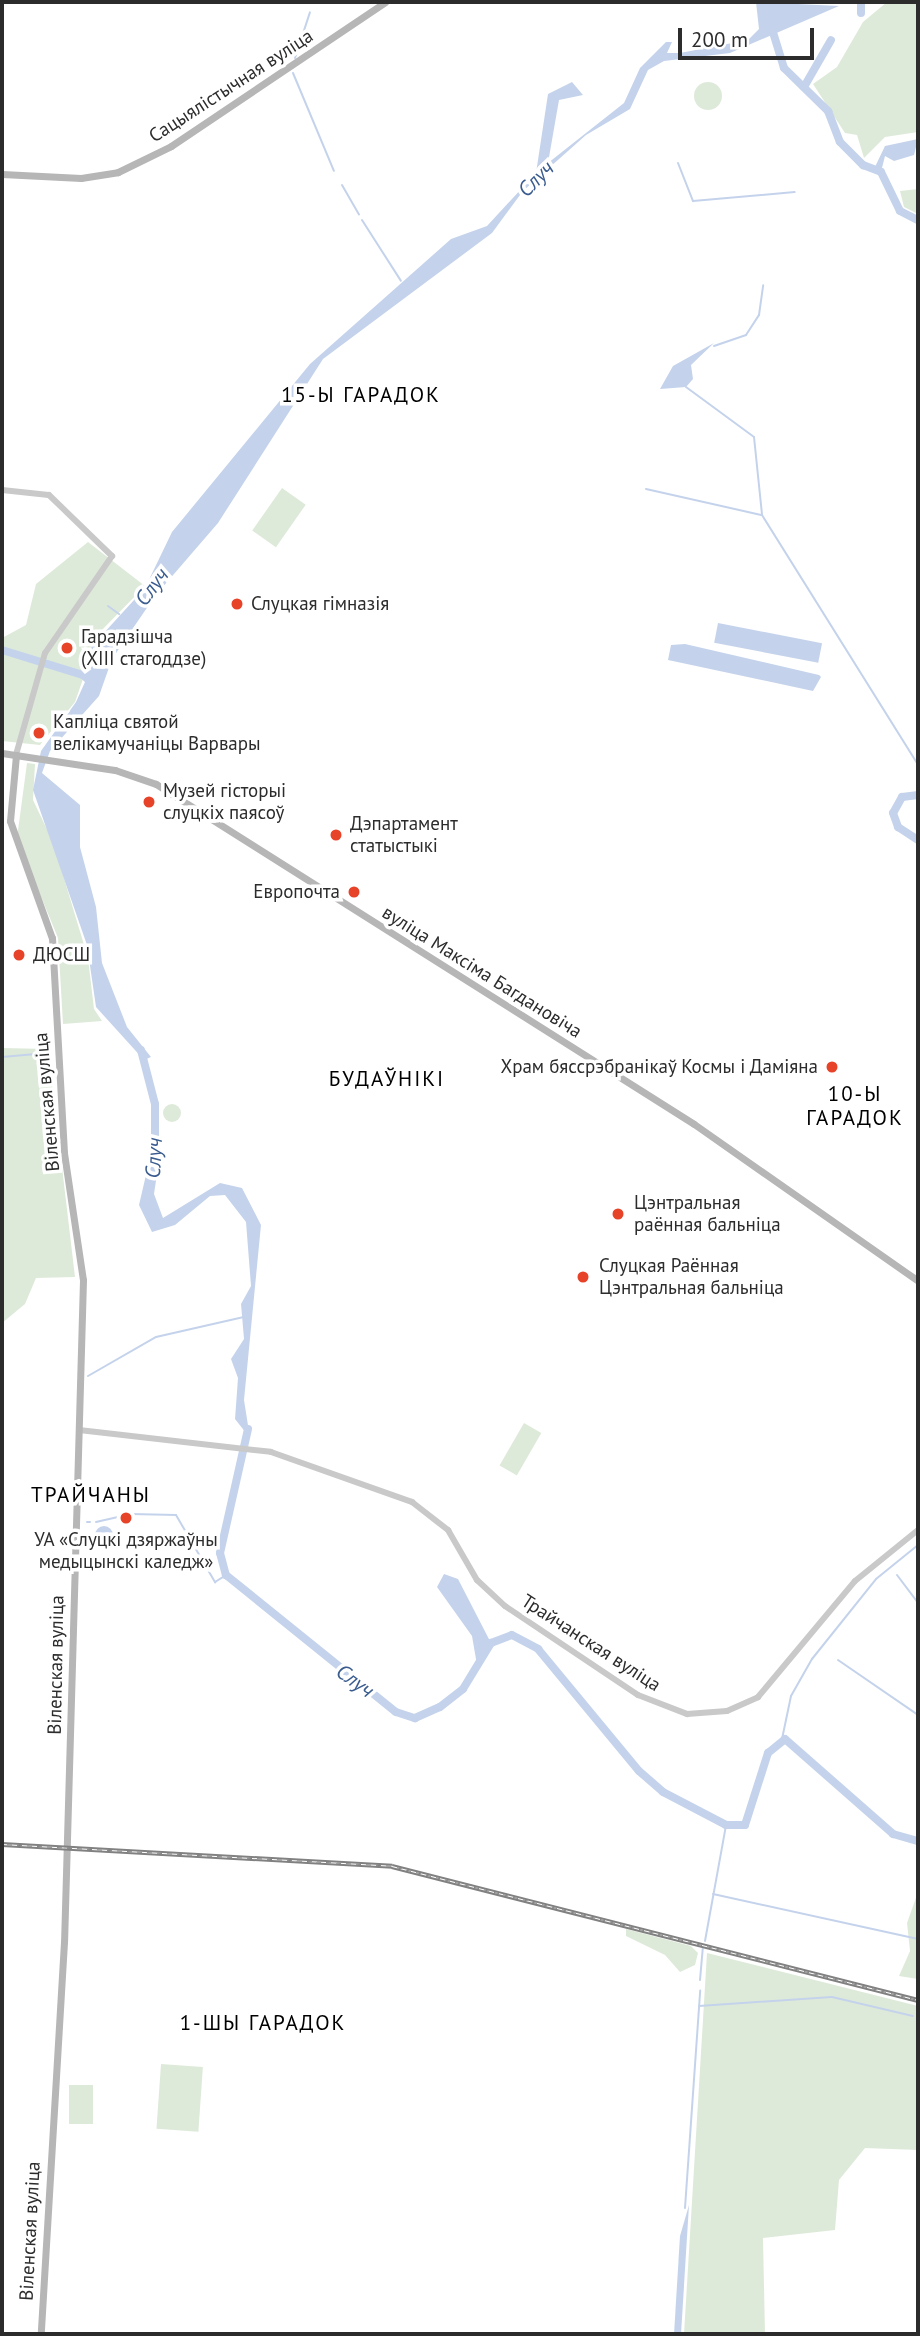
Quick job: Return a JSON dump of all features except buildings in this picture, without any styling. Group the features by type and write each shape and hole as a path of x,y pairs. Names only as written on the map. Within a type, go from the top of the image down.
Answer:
{"main road":[{"name":"Сацыялістычная вуліца","path":"2,174 81,178 118,172 178,142 385,2"},
{"name":"вуліца Максіма Багдановіча","path":"2,753 56,761 156,784 694,1124 918,1281"},
{"name":"Віленская вуліца","path":"16,755 10,821 52,938 64,1153 83,1259 64,1942 41,2334"}],"street":[{"path":"2,490 49,495 113,556 45,653 37,670 16,755"},
{"name":"Трайчанская вуліца","path":"79,1430 269,1451 424,1509 453,1537 494,1598 638,1695 687,1714 727,1711 758,1697 855,1581 918,1530"}],"green space":[{"path":"887,2 918,2 918,132 885,137 864,158 857,135 845,133 813,84 837,67 863,22"},
{"path":"708,82 718,86 722,96 718,106 708,110 698,106 694,96 698,86"},
{"path":"918,189 918,214 904,207 900,191"},
{"path":"282,488 306,505 276,547 252,531"},
{"path":"88,542 145,586 99,633 75,702 40,745 2,741 2,638 26,625 36,584"},
{"path":"27,763 35,764 33,800 53,842 88,958 94,1009 102,1021 63,1024 58,938 17,838"},
{"path":"2,1048 48,1049 75,1277 36,1278 25,1304 2,1323"},
{"path":"168,1104 176,1104 181,1113 179,1120 168,1122 163,1117 163,1109"},
{"path":"524,1423 541,1433 517,1475 500,1465"},
{"path":"918,1892 918,1979 899,1976 910,1951 907,1923"},
{"path":"626,1929 691,1946 698,1953 695,1965 680,1972 665,1955 626,1936"},
{"path":"707,1953 918,2006 918,2150 865,2148 839,2180 835,2230 763,2238 765,2334 684,2334"},
{"path":"161,2064 203,2067 198,2132 156,2129"},
{"path":"69,2085 93,2085 93,2124 69,2124"}],"water":[{"name":"Случ","path":"756,2 839,6 730,53 664,61 648,70 630,109 586,135 523,191 492,233 323,359 218,523 155,596 112,659 99,696 50,751 42,773 80,805 80,847 96,907 102,963 127,1027 151,1057 144,1060 96,1007 87,945 33,790 41,751 76,702 85,682 78,676 87,670 92,646 145,588 172,532 310,364 451,239 487,226 536,173 548,94 572,82 583,95 559,100 548,163 624,103 640,68 666,42 672,42 667,53 680,53 748,40 759,29"},
{"path":"918,139 914,155 894,161 885,156 881,172 874,169 885,146"},
{"path":"714,343 691,365 693,379 686,387 660,389 673,366"},
{"path":"718,623 822,643 818,663 714,643"},
{"path":"685,644 821,677 813,691 668,660 671,645"},
{"path":"159,1161 154,1194 163,1218 220,1183 242,1188 261,1225 244,1400 250,1438 235,1419 238,1378 231,1359 244,1339 241,1304 251,1286 246,1222 225,1195 210,1196 175,1225 152,1232 139,1205 149,1162"},
{"path":"104,1526 110,1529 113,1535 110,1541 104,1544 98,1541 95,1535 98,1529"},
{"path":"444,1574 458,1579 491,1643 477,1665 472,1636 437,1587"},
{"path":"689,2205 681,2334 674,2334 680,2236"}],"waterway":[{"path":"861,2 861,13"},
{"path":"295,58 310,12"},
{"name":"Случ","path":"772,29 784,68 828,111 840,142 863,165 881,172 900,211 918,220"},
{"path":"804,87 831,40"},
{"path":"293,73 334,171"},
{"path":"678,163 693,201 795,192"},
{"path":"342,185 359,215"},
{"path":"362,220 401,281"},
{"path":"714,346 746,335 759,315 763,285"},
{"path":"686,387 754,437 762,515 918,765"},
{"path":"646,489 761,515"},
{"path":"108,606 119,614"},
{"path":"2,650 89,677"},
{"name":"Случ","path":"918,795 902,797 893,813 898,827 918,840"},
{"name":"Случ","path":"141,1050 155,1104 155,1170"},
{"path":"2,1057 36,1054"},
{"path":"88,1376 156,1337 244,1317"},
{"name":"Случ","path":"248,1429 220,1553 226,1575 396,1712 415,1718 440,1707 463,1689 491,1643 512,1635 538,1649 639,1771 663,1792 726,1825 745,1825 768,1753 785,1739 893,1834 918,1841"},
{"path":"96,1522 131,1514 176,1515 215,1582 226,1575"},
{"path":"782,1739 791,1696 812,1659 876,1579 918,1545"},
{"path":"897,1575 918,1603"},
{"path":"838,1660 918,1715"},
{"path":"705,1941 726,1825"},
{"path":"713,1894 918,1939"},
{"path":"700,1980 703,1948"},
{"path":"685,2208 700,1991"},
{"path":"699,2006 832,1997 913,2016"}],"railway":[{"path":"2,1844 392,1866 918,2000"}],"place":[{"name":"Слуцкая гімназія","path":"237,604"},
{"name":"Гарадзішча (XIII стагоддзе)","path":"67,648"},
{"name":"Капліца святой велікамучаніцы Варвары","path":"39,733"},
{"name":"Музей гісторыі слуцкіх паясоў","path":"149,802"},
{"name":"Дэпартамент статыстыкі","path":"336,835"},
{"name":"Европочта","path":"354,892"},
{"name":"ДЮСШ","path":"19,955"},
{"name":"Храм бяссрэбранікаў Космы і Даміяна","path":"832,1067"},
{"name":"Цэнтральная раённая бальніца","path":"618,1214"},
{"name":"Слуцкая Раённая Цэнтральная бальніца","path":"583,1277"},
{"name":"УА «Слуцкі дзяржаўны медыцынскі каледж»","path":"126,1518"}],"district":[{"name":"15-Ы ГАРАДОК","path":"361,395"},
{"name":"БУДАЎНІКІ","path":"387,1079"},
{"name":"10-Ы ГАРАДОК","path":"855,1106"},
{"name":"ТРАЙЧАНЫ","path":"91,1495"},
{"name":"1-ШЫ ГАРАДОК","path":"263,2023"}]}
